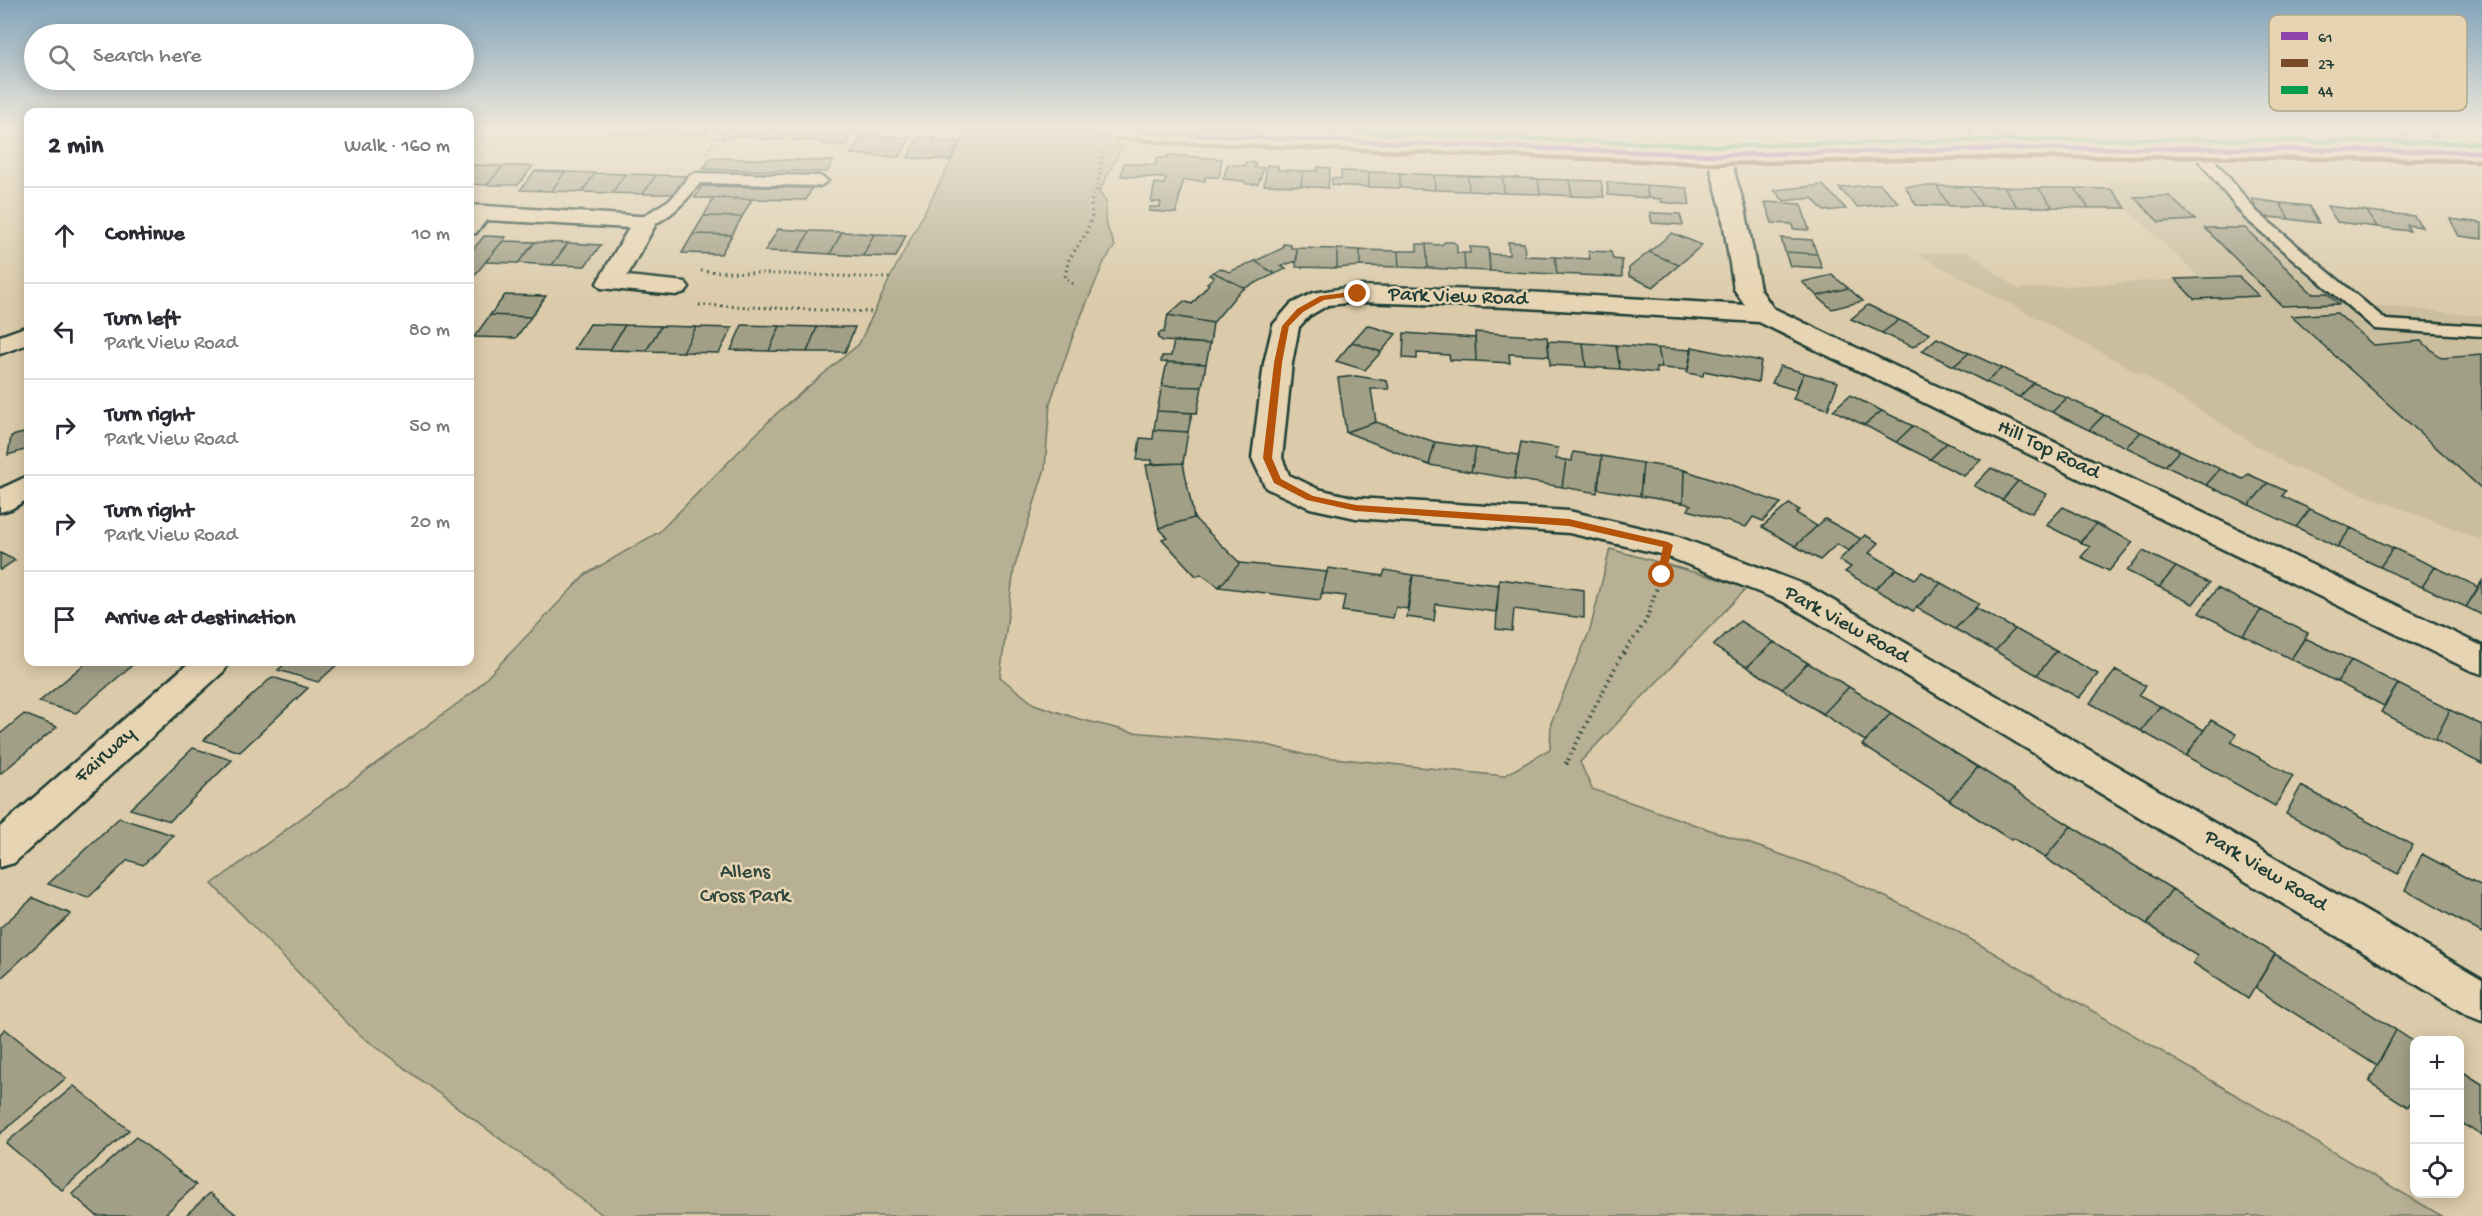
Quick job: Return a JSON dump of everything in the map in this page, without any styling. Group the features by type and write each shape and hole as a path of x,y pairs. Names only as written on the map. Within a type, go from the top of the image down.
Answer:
{"street":[{"path":"1727,186 1733,208 1747,289 1764,315"},
{"path":"474,218 645,222 609,283 676,286"},
{"name":"Park View Road","path":"1764,315 1507,299 1358,294 1322,298 1300,310 1286,326 1278,363 1267,458 1278,480 1310,498 1356,508 1569,522 1668,545 1796,594 2482,1001"},
{"name":"Hill Top Road","path":"1764,315 2482,661"},
{"path":"0,346 24,336"},
{"path":"0,502 24,488"},
{"name":"Fairway","path":"0,851 208,666"}],"lane":[{"path":"645,222 678,201 690,186"},
{"path":"2227,186 2251,215 2381,325 2482,331"}],"path":[{"path":"1073,284 1065,277 1068,261 1087,232 1092,216 1091,202 1098,186"},
{"path":"695,271 890,278"},
{"path":"699,305 872,312"},
{"path":"1566,764 1620,658 1646,621 1662,575 1668,545"}],"shaded area":[{"path":"2107,186 2226,186 2363,304 2482,316 2482,540 2288,465 2143,375 1917,254 1969,252 2018,289 2200,278 2126,208"}],"green space":[{"name":"Allens Cross Park","path":"938,186 1102,186 1099,192 1106,202 1105,222 1115,246 1104,262 1074,333 1050,403 1045,468 1014,569 1000,677 1034,704 1079,719 1132,732 1260,743 1306,755 1504,776 1550,749 1551,723 1590,630 1610,549 1748,587 1580,762 1592,789 1837,874 1953,929 2442,1216 604,1216 356,1032 212,884 473,692 586,574 659,532 777,413 859,344 890,278"}],"building":[{"path":"523,186 555,186 551,191 520,190"},
{"path":"555,186 586,186 582,192 551,191"},
{"path":"586,186 617,186 612,193 582,192"},
{"path":"617,186 649,186 643,194 612,193"},
{"path":"649,186 680,186 674,194 643,194"},
{"path":"702,186 812,188 806,200 695,198"},
{"path":"1154,186 1182,186 1176,213 1149,211 1150,207 1160,207 1161,202 1151,202"},
{"path":"1301,186 1328,186 1328,188"},
{"path":"1369,186 1400,186 1400,188"},
{"path":"1400,186 1435,186 1435,190 1400,188"},
{"path":"1435,186 1469,186 1469,191 1435,190"},
{"path":"1469,186 1504,186 1504,193 1469,191"},
{"path":"1504,186 1539,186 1540,194 1504,193"},
{"path":"1539,186 1570,186 1572,196 1540,194"},
{"path":"1570,186 1602,186 1604,197 1572,196"},
{"path":"1607,186 1646,186 1648,198 1608,195"},
{"path":"1646,186 1687,188 1690,205 1661,202 1661,199 1648,198"},
{"path":"1824,186 1846,209 1824,211 1812,198 1784,201 1774,190"},
{"path":"1882,186 1899,203 1857,207 1839,188"},
{"path":"1905,186 1937,186 1949,206 1916,205"},
{"path":"1937,186 1969,187 1982,206 1949,206"},
{"path":"1969,187 2004,187 2017,207 1982,206"},
{"path":"2004,187 2038,188 2053,207 2017,207"},
{"path":"2038,188 2074,188 2089,208 2053,207"},
{"path":"2074,188 2111,189 2126,208 2089,208"},
{"path":"2169,196 2195,220 2159,222 2134,197"},
{"path":"714,198 752,199 742,217 704,216"},
{"path":"2252,199 2280,203 2289,219 2260,216"},
{"path":"1765,202 1801,204 1809,230 1793,229 1792,224 1772,223"},
{"path":"2280,203 2309,206 2319,223 2289,219"},
{"path":"2327,206 2367,211 2377,227 2337,222"},
{"path":"2367,211 2414,216 2422,227 2407,225 2410,231 2377,227"},
{"path":"1650,213 1680,214 1683,225 1652,223"},
{"path":"704,216 742,217 732,235 693,234"},
{"path":"2450,219 2482,223 2482,239 2459,236"},
{"path":"2205,228 2245,228 2312,293 2327,293 2339,304 2282,306"},
{"path":"778,229 810,231 798,252 765,251"},
{"path":"810,231 842,232 830,254 798,252"},
{"path":"842,232 874,234 863,256 830,254"},
{"path":"1672,233 1702,245 1679,265 1649,252"},
{"path":"693,234 732,235 721,254 682,253"},
{"path":"874,234 906,235 896,257 863,256"},
{"path":"484,236 506,237 474,276 474,248"},
{"path":"1781,238 1812,240 1817,254 1785,252"},
{"path":"503,241 535,242 518,263 485,262"},
{"path":"535,242 568,243 552,265 518,263"},
{"path":"1445,242 1453,242 1457,245 1457,253 1464,253 1465,270 1428,268 1426,244 1441,245"},
{"path":"1508,242 1524,243 1525,256 1555,257 1557,274 1490,271 1489,254 1509,255"},
{"path":"568,243 601,245 585,266 552,265"},
{"path":"1283,244 1297,248 1297,261 1281,266 1286,269 1275,274 1255,261 1283,248"},
{"path":"1417,244 1426,244 1428,268 1399,267 1398,251 1417,251"},
{"path":"1470,247 1488,248 1490,271 1465,270 1464,253 1470,253"},
{"path":"1297,248 1337,249 1337,268 1296,267"},
{"path":"1337,249 1360,250 1360,266 1337,268"},
{"path":"1360,250 1398,251 1399,267 1360,266"},
{"path":"1588,251 1611,252 1613,259 1622,260 1622,277 1557,274 1555,257 1590,259"},
{"path":"1649,252 1679,265 1653,287 1629,276 1629,268"},
{"path":"1785,252 1817,254 1822,268 1790,266"},
{"path":"1255,261 1275,274 1245,288 1213,272 1220,268 1229,272"},
{"path":"1213,272 1245,288 1213,323 1168,315 1184,301 1192,304 1214,277 1209,275"},
{"path":"1832,275 1848,288 1817,296 1802,282"},
{"path":"2239,277 2259,296 2194,299 2175,279"},
{"path":"1848,288 1863,301 1832,309 1817,296"},
{"path":"505,295 546,296 531,317 490,315"},
{"path":"1868,305 1899,320 1882,333 1851,319"},
{"path":"2337,313 2373,345 2421,341 2441,358 2482,355 2482,489 2291,316"},
{"path":"490,315 531,317 516,338 474,337"},
{"path":"1168,315 1213,323 1210,344 1163,341 1158,338 1159,333 1164,332"},
{"path":"1899,320 1930,334 1913,347 1882,333"},
{"path":"590,324 625,325 610,350 574,349"},
{"path":"625,325 661,326 646,351 610,350"},
{"path":"742,325 780,326 769,351 731,350"},
{"path":"1367,325 1396,334 1381,352 1352,342"},
{"path":"661,326 696,327 683,352 646,351"},
{"path":"780,326 817,327 807,352 769,351"},
{"path":"696,327 732,328 719,353 683,352"},
{"path":"817,327 855,327 845,352 807,352"},
{"path":"1475,332 1547,337 1549,356 1509,354 1510,363 1476,361"},
{"path":"1404,333 1475,338 1476,361 1450,360 1449,355 1417,353 1417,359 1403,358"},
{"path":"1937,338 1969,353 1954,366 1922,351"},
{"path":"1174,341 1210,344 1206,364 1161,362 1162,356 1171,356"},
{"path":"1548,341 1583,343 1586,367 1550,365"},
{"path":"1352,342 1381,352 1365,370 1336,361"},
{"path":"1583,343 1616,345 1620,369 1586,367"},
{"path":"1616,345 1658,348 1662,368 1656,368 1657,373 1620,369"},
{"path":"1692,347 1761,361 1758,382 1704,371 1703,376 1687,373"},
{"path":"1658,348 1692,350 1688,370 1662,368"},
{"path":"1969,353 2002,368 1986,382 1954,366"},
{"path":"1167,362 1206,364 1202,387 1162,386"},
{"path":"1780,366 1804,373 1796,390 1772,383"},
{"path":"2002,368 2034,383 2019,397 1986,382"},
{"path":"1804,373 1838,382 1828,409 1793,399"},
{"path":"1356,376 1387,381 1389,389 1371,389 1376,422 1346,432 1338,378"},
{"path":"2034,383 2067,398 2052,412 2019,397"},
{"path":"1162,386 1202,387 1197,413 1157,411"},
{"path":"1850,395 1882,411 1864,425 1833,410"},
{"path":"2067,398 2104,415 2089,430 2052,412"},
{"path":"1157,411 1192,413 1188,432 1154,430"},
{"path":"1882,411 1913,426 1896,442 1864,425"},
{"path":"2104,415 2141,432 2126,447 2089,430"},
{"path":"1376,422 1435,442 1429,465 1346,432"},
{"path":"1913,426 1947,443 1930,459 1896,442"},
{"path":"1154,430 1188,432 1183,463 1152,464 1152,460 1137,460 1140,438 1153,439"},
{"path":"2141,432 2180,450 2165,466 2126,447"},
{"path":"24,433 24,450 8,455 11,436"},
{"path":"1435,442 1476,448 1471,472 1429,465"},
{"path":"1521,442 1558,448 1556,459 1566,460 1562,487 1514,479"},
{"path":"1947,443 1981,460 1964,476 1930,459"},
{"path":"1476,448 1519,455 1514,479 1471,472"},
{"path":"2180,450 2220,469 2206,485 2165,466"},
{"path":"1573,452 1602,456 1597,493 1562,487 1566,460 1572,461"},
{"path":"1602,456 1643,463 1640,496 1598,489"},
{"path":"1183,463 1194,518 1159,528 1146,465"},
{"path":"1643,463 1684,470 1683,503 1640,496"},
{"path":"1991,468 2018,481 2002,500 1974,486"},
{"path":"2220,469 2243,479 2248,474 2268,483 2249,505 2206,485"},
{"path":"1684,470 1781,503 1763,521 1753,517 1746,527 1688,510 1691,505 1683,503"},
{"path":"2018,481 2047,494 2032,513 2002,500"},
{"path":"2268,483 2286,491 2282,496 2310,509 2296,527 2249,505"},
{"path":"1789,504 1800,510 1796,513 1817,526 1795,546 1762,527"},
{"path":"2063,507 2096,524 2080,542 2046,525"},
{"path":"2310,509 2351,528 2337,547 2296,527"},
{"path":"1194,518 1240,563 1219,587 1201,574 1196,576 1162,539 1167,537 1159,528"},
{"path":"1825,519 1861,539 1849,551 1837,544 1820,560 1795,546"},
{"path":"2096,524 2133,542 2109,571 2081,557 2090,547 2080,542"},
{"path":"2351,528 2393,548 2380,567 2337,547"},
{"path":"1865,535 1879,543 1869,553 1897,569 1875,589 1845,572 1851,567 1839,560"},
{"path":"2393,548 2435,567 2422,587 2380,567"},
{"path":"2143,551 2176,567 2159,587 2127,571"},
{"path":"0,553 15,560 0,570"},
{"path":"1240,563 1327,572 1320,600 1219,587"},
{"path":"2176,567 2209,583 2193,604 2159,587"},
{"path":"2435,567 2479,587 2466,607 2422,587"},
{"path":"1328,568 1383,576 1385,570 1413,575 1407,609 1396,607 1393,618 1342,611 1345,596 1322,593"},
{"path":"1897,569 1915,579 1922,572 1941,583 1913,611 1875,589"},
{"path":"1413,575 1499,585 1496,612 1436,604 1434,621 1407,617"},
{"path":"1499,579 1584,590 1584,618 1514,609 1512,631 1496,629"},
{"path":"2482,581 2482,615 2466,607"},
{"path":"1941,583 1979,604 1955,629 1917,608"},
{"path":"2217,588 2261,610 2243,635 2199,613"},
{"path":"1976,608 2015,629 1995,651 1955,629"},
{"path":"2261,610 2308,633 2291,659 2243,635"},
{"path":"1740,621 1774,642 1747,667 1713,646"},
{"path":"2015,629 2056,651 2037,675 1995,651"},
{"path":"2305,638 2351,660 2337,682 2291,659"},
{"path":"1774,642 1808,663 1782,689 1747,667"},
{"path":"2056,651 2098,674 2079,698 2037,675"},
{"path":"2351,660 2398,684 2384,706 2337,682"},
{"path":"1808,663 1849,687 1823,714 1782,689"},
{"path":"82,666 131,666 76,713 39,702"},
{"path":"282,666 336,666 318,682 278,670"},
{"path":"2116,670 2146,686 2139,695 2160,706 2141,731 2090,703"},
{"path":"272,677 308,688 240,752 204,740"},
{"path":"2398,684 2450,710 2435,740 2381,712"},
{"path":"1849,687 1891,713 1865,741 1823,714"},
{"path":"2160,706 2204,730 2186,756 2141,731"},
{"path":"2450,710 2482,725 2482,764 2435,740"},
{"path":"1891,713 1978,767 1949,800 1862,745"},
{"path":"24,714 57,727 0,774 0,734"},
{"path":"2211,720 2236,734 2231,742 2293,776 2275,806 2186,756"},
{"path":"193,748 232,760 170,821 130,809"},
{"path":"1978,767 2071,826 2045,858 2013,838 2011,840 1949,800"},
{"path":"2301,786 2412,845 2398,874 2286,814"},
{"path":"119,818 173,835 143,865 128,860 88,898 48,884"},
{"path":"2071,826 2172,889 2147,924 2045,858"},
{"path":"2422,854 2482,886 2482,933 2405,890"},
{"path":"2172,889 2275,954 2248,999 2193,963 2197,956 2147,924"},
{"path":"33,898 71,914 0,979 0,928"},
{"path":"2275,954 2396,1030 2377,1066 2255,988"},
{"path":"5,1029 66,1078 0,1134 0,1034"},
{"path":"2396,1030 2410,1039 2410,1103 2408,1107 2369,1082"},
{"path":"2464,1073 2482,1084 2482,1136 2464,1125"},
{"path":"74,1086 129,1130 62,1190 6,1143"},
{"path":"136,1137 196,1185 163,1216 97,1216 72,1194"},
{"path":"210,1193 238,1216 185,1216"}],"route":[{"path":"1358,294 1322,298 1300,310 1286,326 1278,363 1267,458 1278,480 1310,498 1356,508 1569,522 1668,545 1662,575"}]}
